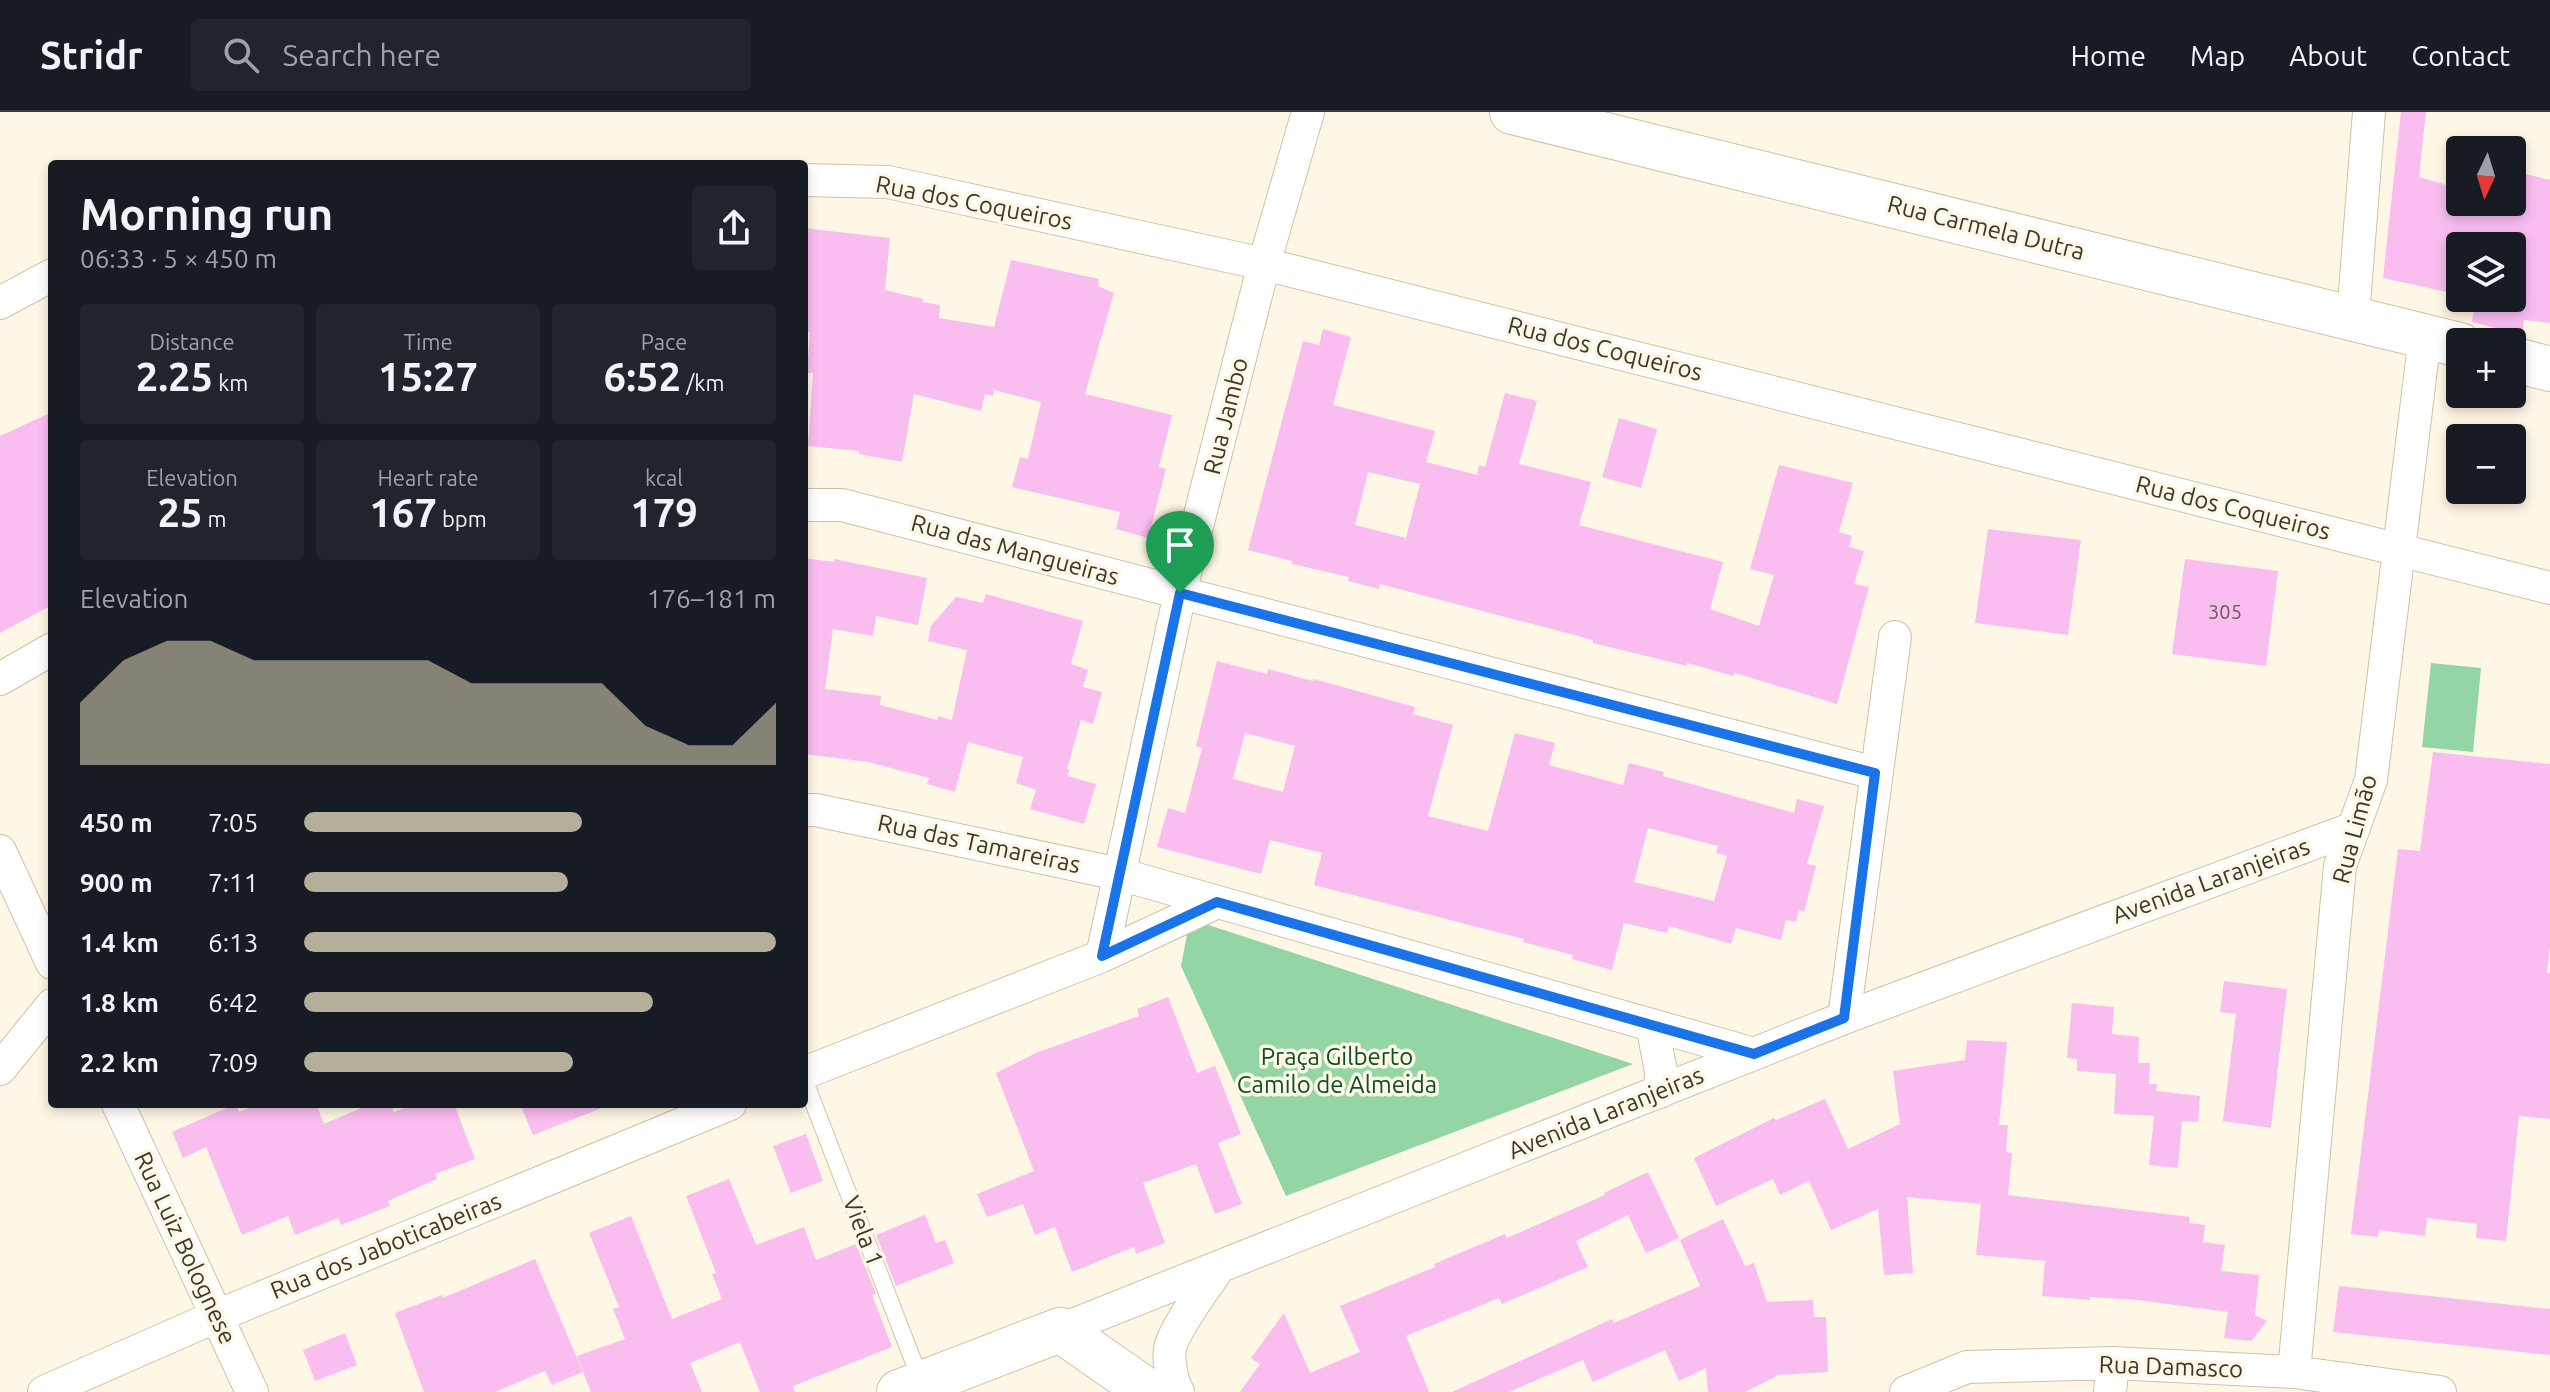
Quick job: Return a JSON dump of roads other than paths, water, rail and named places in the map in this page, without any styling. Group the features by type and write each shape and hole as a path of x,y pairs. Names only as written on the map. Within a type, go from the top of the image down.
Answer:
{"main road":[{"name":"Rua Carmela Dutra","path":"1512,112 1551,117 2443,340"},
{"path":"2526,363 2550,369"},
{"path":"1060,1330 1149,1392"},
{"name":"Avenida Laranjeiras","path":"910,1387 1060,1330"}],"street":[{"name":"Rua Jambo","path":"1102,956 1180,593 1264,264 1308,112"},
{"path":"2353,317 2369,112"},
{"name":"Rua dos Coqueiros","path":"808,180 888,182 1264,264 2550,588"},
{"path":"0,303 48,277"},
{"name":"Rua Limão","path":"2294,1372 2340,866 2371,780 2400,550 2443,340"},
{"name":"Rua das Mangueiras","path":"808,505 842,505 1875,773"},
{"path":"1844,1018 1895,637"},
{"path":"0,679 48,651"},
{"name":"Rua das Tamareiras","path":"808,810 1119,874 1754,1054"},
{"name":"Avenida Laranjeiras","path":"1060,1330 1844,1018 2354,828"},
{"path":"0,851 48,954"},
{"path":"808,1074 1102,956 1217,902"},
{"path":"0,1069 48,1010"},
{"path":"1652,1025 1661,1071 1660,1092"},
{"name":"Rua Luiz Bolognese","path":"120,1108 252,1392"},
{"name":"Rua dos Jaboticabeiras","path":"44,1392 217,1316 720,1108"},
{"path":"1178,1392 1173,1383 1170,1348 1188,1313 1219,1267"},
{"name":"Rua Damasco","path":"1906,1392 1967,1367 2112,1378 2294,1372 2440,1392"}],"lane":[{"name":"Viela 1","path":"808,1088 910,1387"}],"park label":[{"name":"Praça Gilberto Camilo de Almeida","path":"1337,1071"}]}
